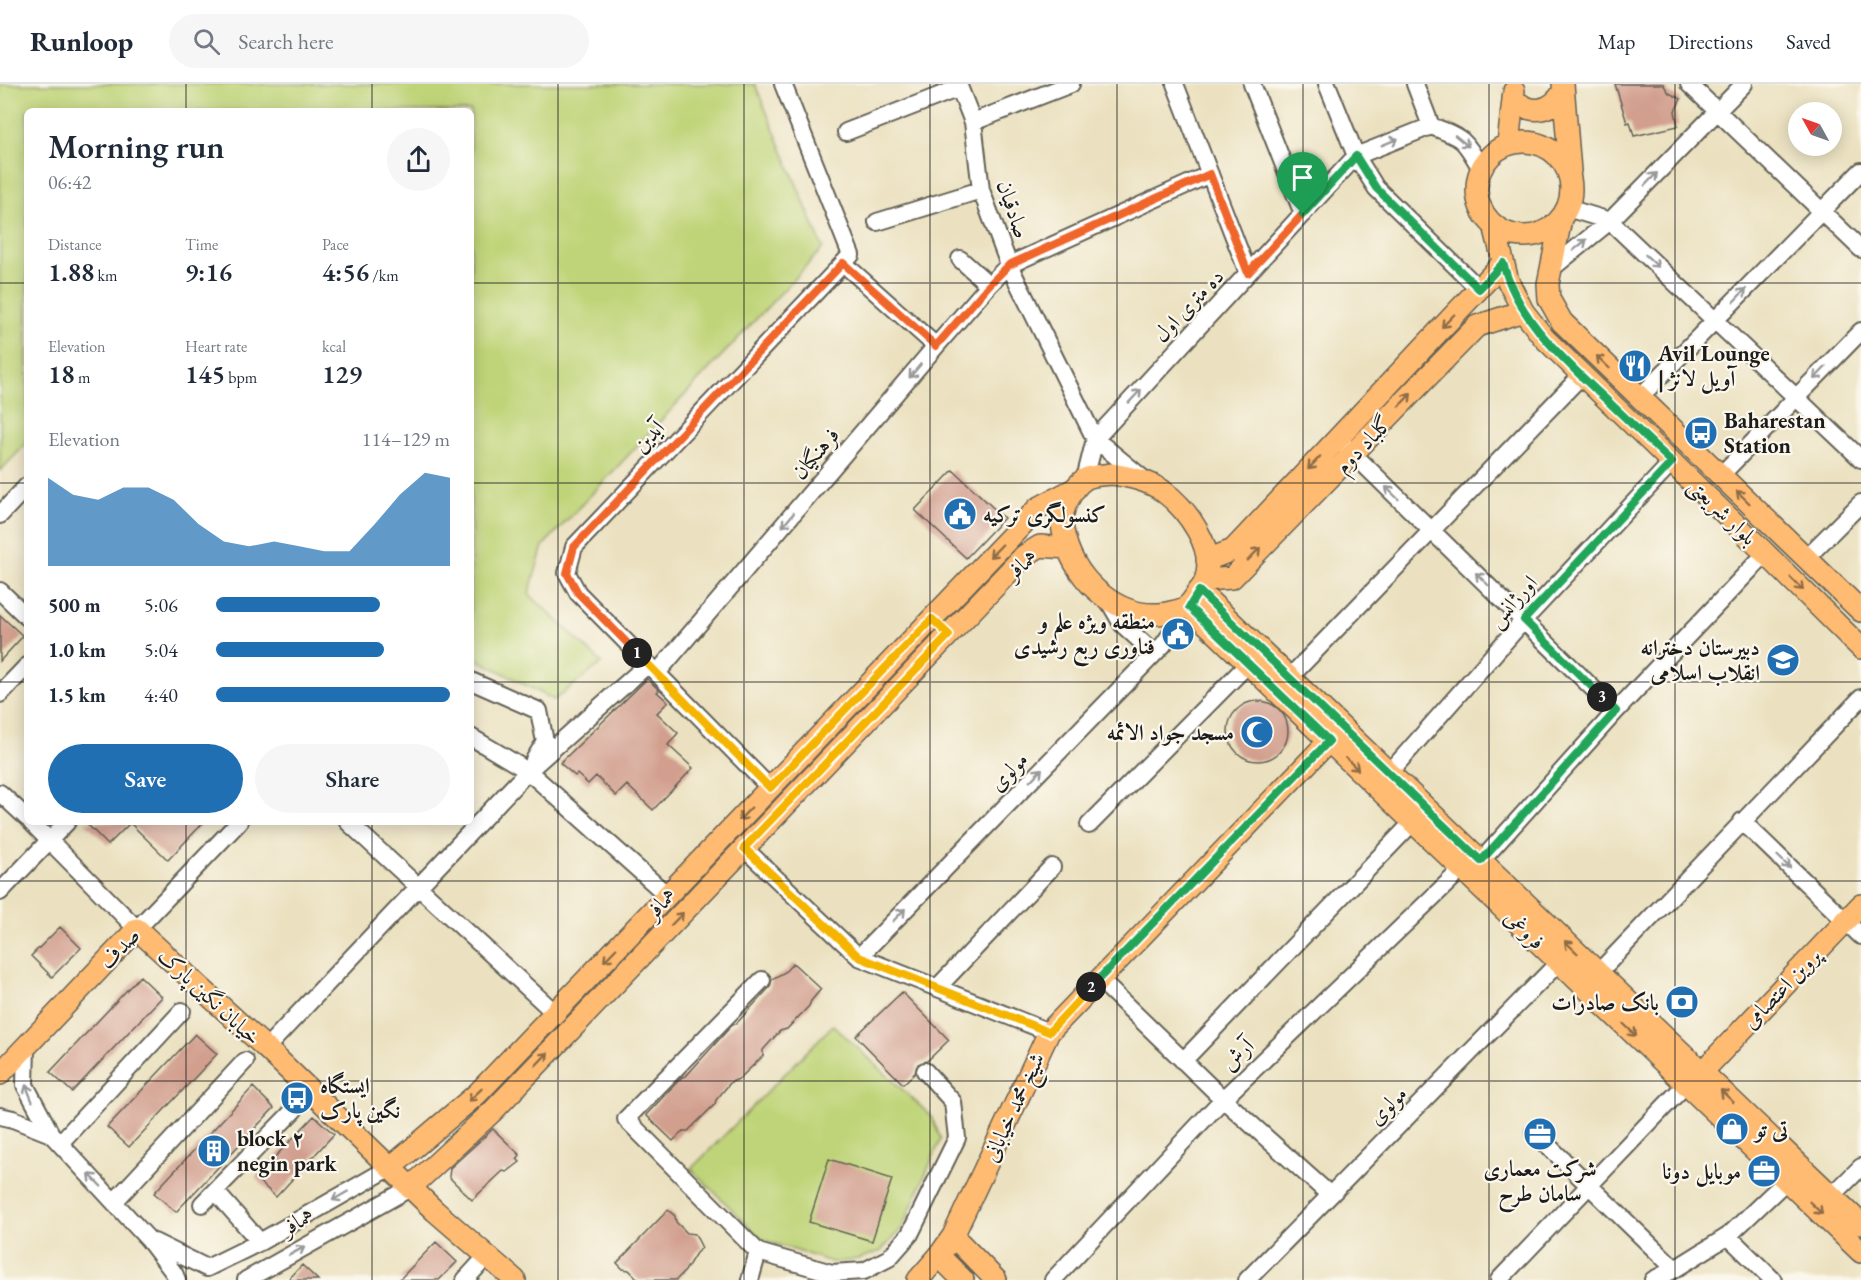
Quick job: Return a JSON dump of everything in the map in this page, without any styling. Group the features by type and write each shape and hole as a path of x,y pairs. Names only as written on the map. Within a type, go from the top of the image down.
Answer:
{"main road":[{"path":"1514,91 1527,109 1544,109 1558,100 1563,88"},
{"path":"1563,88 1571,184 1564,213 1552,227 1541,233 1529,236 1516,235 1504,232 1494,225 1486,216 1478,199 1477,181 1488,159 1508,144 1520,141 1544,145 1563,161 1571,184"},
{"path":"1508,144 1514,91"},
{"name":"بلوار شریعتى","path":"1564,213 1548,284 1549,299 1562,322 1861,611"},
{"name":"بلوار شریعتى","path":"1494,225 1508,281 1523,311 1544,338 1861,648"},
{"name":"گلباد دوم","path":"1196,590 1336,438 1503,263"},
{"name":"گلباد دوم","path":"1196,590 1232,578 1477,326 1523,311"},
{"path":"1415,356 1432,372"},
{"path":"1112,474 1148,482 1162,491 1185,512 1195,525 1196,590 1157,615 1138,612 1107,598 1084,577 1074,564 1062,529 1063,508 1079,484 1112,474"},
{"name":"همافر","path":"391,1167 477,1094 1038,508 1079,484"},
{"path":"1762,549 1775,528"},
{"name":"همافر","path":"410,1188 493,1111 1024,556 1040,546 1067,548"},
{"name":"فروغى","path":"1196,590 1248,664 1413,822 1471,865 1598,973 1787,1180 1861,1252"},
{"name":"فروغى","path":"1196,590 1389,773 1559,962 1832,1196 1861,1224"},
{"path":"932,619 949,635"},
{"name":"شیخ محمد خیابانی","path":"918,1280 953,1236 1049,1032 1329,741"},
{"name":"پروین اعتصامى","path":"1694,1078 1861,905"},
{"name":"صدف","path":"0,1074 137,929"},
{"name":"خیابان نگین پارک","path":"137,929 266,1048 391,1167 410,1188 515,1280"},
{"path":"555,1013 572,1029"},
{"path":"953,1236 996,1280"},
{"path":"939,1256 963,1280"}],"street":[{"path":"783,84 851,255 843,263 936,346"},
{"path":"973,122 1071,84"},
{"path":"1175,84 1248,273"},
{"path":"1252,84 1303,214"},
{"path":"1327,84 1356,156 1376,188 1479,289"},
{"path":"1415,84 1431,126 1461,139 1470,147 1481,169"},
{"path":"1689,84 1861,249"},
{"path":"1551,269 1610,221 1744,84"},
{"path":"846,132 959,86"},
{"name":"صادقیان","path":"959,86 973,122 981,190 1009,265 1095,439"},
{"name":"ده متری اول","path":"1095,439 1356,156 1431,126"},
{"path":"1640,398 1861,171"},
{"path":"1009,265 1210,174"},
{"path":"877,222 981,190"},
{"path":"1564,213 1610,221 1861,459"},
{"path":"960,259 989,285"},
{"name":"آیدین","path":"770,788 578,593 567,573 574,547 843,263"},
{"name":"فرهنگیان","path":"528,771 653,669 1009,265"},
{"path":"1721,475 1861,331"},
{"path":"1289,678 1581,376"},
{"path":"1336,438 1616,711"},
{"path":"1079,484 1095,439 1148,482"},
{"name":"اورژانس","path":"1389,773 1524,620 1672,462"},
{"path":"0,515 24,489"},
{"path":"1806,558 1861,502"},
{"name":"آرش","path":"1053,1280 1223,1099 1471,865 1616,711 1762,549"},
{"name":"مولوی","path":"859,957 1171,636 1196,590"},
{"path":"0,591 24,614"},
{"path":"1107,598 1122,624 1154,653"},
{"path":"1089,825 1248,664"},
{"path":"0,694 24,669"},
{"path":"266,1048 528,771 544,742 539,711 474,682"},
{"path":"1598,973 1861,698"},
{"path":"474,739 528,771 667,895"},
{"path":"0,793 24,815"},
{"path":"1742,821 1861,936"},
{"path":"1183,1061 1413,822"},
{"name":"خیابان نگین پارک","path":"34,825 137,929"},
{"path":"0,892 64,825"},
{"name":"صدف","path":"137,929 236,825"},
{"path":"351,825 555,1013"},
{"path":"744,848 859,957 1049,1032"},
{"path":"938,987 1052,867"},
{"name":"مولوی","path":"1247,1280 1559,962"},
{"path":"1098,979 1223,1099 1330,1195"},
{"path":"762,980 626,1119 758,1252 832,1273 864,1271 889,1258 910,1234 957,1138 953,1102 926,1071"},
{"path":"55,1139 182,1011"},
{"path":"26,1047 25,1085 55,1139 148,1239 177,1280"},
{"path":"115,1201 245,1061"},
{"path":"1499,1280 1694,1078"},
{"path":"202,1204 294,1110"},
{"path":"0,1116 13,1119 55,1139"},
{"path":"1533,1132 1675,1269"},
{"name":"همافر","path":"148,1239 207,1268 260,1242 391,1167"},
{"path":"1832,1196 1861,1167"},
{"path":"1653,1280 1728,1236 1787,1180"},
{"name":"همافر","path":"246,1280 410,1188"},
{"path":"215,1191 260,1242"},
{"path":"1728,1236 1773,1280"},
{"path":"750,1280 758,1252"},
{"path":"465,1280 487,1256"}],"green space":[{"path":"0,84 755,84 823,248 543,546 529,594 602,663 554,700 474,658 474,108 24,108 24,446 0,471"},
{"path":"833,1025 931,1116 941,1139 902,1228 881,1251 858,1259 835,1263 763,1240 691,1169"}],"building":[{"path":"1615,84 1663,84 1669,93 1681,99 1675,111 1678,126 1634,136 1630,122 1627,123"},
{"name":"کنسولگری ترکیه","path":"953,470 1004,518 966,558 915,510"},
{"path":"0,615 23,636 0,661"},
{"path":"647,679 668,702 657,713 678,733 668,745 693,768 653,810 627,785 616,796 596,776 588,784 560,763"},
{"name":"مسجد جواد الائمه","path":"1252,701 1264,701 1280,709 1286,719 1288,731 1286,743 1280,753 1264,761 1252,761 1236,753 1228,737 1228,725 1236,709"},
{"path":"88,825 128,825 108,845"},
{"path":"132,825 201,825 168,860"},
{"path":"60,927 81,948 52,977 31,956"},
{"path":"793,963 821,989 809,1006 787,1029 780,1031 763,1050 763,1056 739,1079 731,1082 715,1104 688,1131 683,1131 673,1141 646,1115 682,1077 686,1076 733,1024 736,1024 770,987 772,979 785,972"},
{"path":"140,976 162,997 72,1092 50,1072"},
{"path":"902,992 949,1040 927,1061 918,1064 915,1073 903,1084 856,1036"},
{"path":"195,1034 217,1054 129,1147 107,1127"},
{"name":"block ۲ negin park","path":"253,1087 274,1108 176,1212 154,1193"},
{"path":"314,1116 334,1134 276,1197 255,1178"},
{"path":"493,1129 520,1155 517,1159 520,1162 507,1172 503,1171 472,1200 449,1177 450,1168"},
{"path":"829,1159 892,1179 872,1241 809,1222"},
{"path":"668,1210 687,1233 695,1234 702,1248 676,1280 639,1280 617,1263"},
{"path":"436,1242 457,1262 439,1280 399,1280"},
{"path":"302,1265 318,1280 288,1280"}],"place":[{"name":"Avil Lounge | آویل لانژ","path":"1635,366"},
{"name":"Baharestan Station","path":"1701,433"},
{"name":"کنسولگری ترکیه","path":"960,514"},
{"name":"منطقه ویژه علم و فناوری ربع رشیدی","path":"1178,634"},
{"name":"دبیرستان دخترانه انقلاب اسلامی","path":"1783,660"},
{"name":"مسجد جواد الائمه","path":"1257,732"},
{"name":"بانک صادرات","path":"1682,1002"},
{"name":"ایستگاه نگین پارک","path":"297,1098"},
{"name":"تی تو","path":"1732,1129"},
{"name":"شرکت معماری سامان طرح","path":"1540,1134"},
{"name":"block ۲ negin park","path":"214,1151"},
{"name":"موبایل دونا","path":"1764,1171"}],"route":[{"path":"1356,156 1376,188 1479,289 1503,263 1508,281 1523,311 1544,338 1672,462 1524,620 1616,711 1481,861 1199,591 1189,607 1329,741 1049,1032 859,957 744,848 949,635 932,619 770,788 578,593 567,573 574,547 843,263 936,346 1009,265 1210,174 1248,273 1303,214 1356,156"}]}
